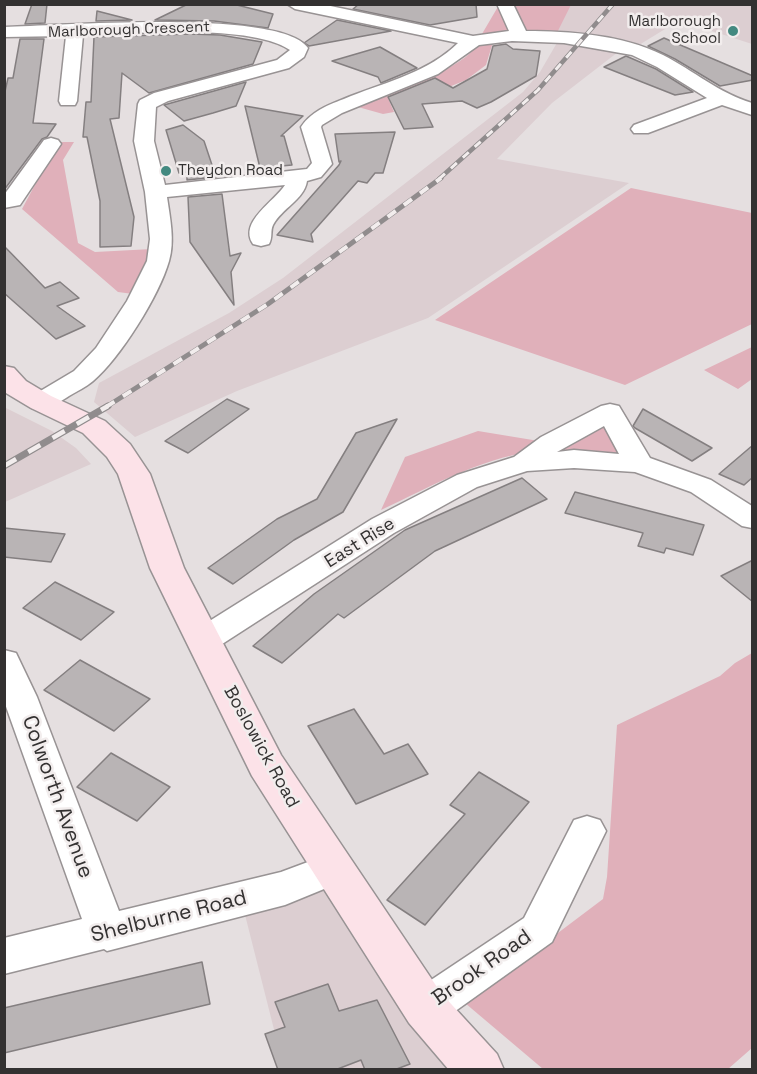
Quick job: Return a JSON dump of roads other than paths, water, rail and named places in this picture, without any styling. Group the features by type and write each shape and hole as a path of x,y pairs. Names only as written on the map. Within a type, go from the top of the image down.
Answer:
{"street":[{"path":"295,4 473,41"},
{"path":"505,4 521,37"},
{"name":"Marlborough Crescent","path":"5,33 212,27 274,36 287,40 299,48 298,53 283,64 160,97 147,104 144,141 156,192"},
{"path":"68,101 75,31"},
{"path":"40,402 83,376 106,353 139,301 158,261 161,239 156,192 295,178 314,173 322,164 311,127 324,114 432,70 473,41 491,37 574,39 637,51 655,58 722,99 753,109"},
{"path":"641,129 722,99"},
{"path":"8,201 51,144"},
{"path":"261,239 262,224 293,191 297,183 295,178"},
{"name":"Boslowick Road","path":"4,374 16,387 40,402 94,427 110,440 134,474 167,568 266,765 425,1008 480,1070"},
{"name":"East Rise","path":"524,463 551,443 610,412 639,465"},
{"name":"East Rise","path":"204,640 383,526 467,481 524,463 574,459 639,465 701,486 753,519"},
{"name":"Colworth Avenue","path":"4,662 12,700 107,933"},
{"name":"Brook Road","path":"425,1008 538,930 587,831"},
{"name":"Shelburne Road","path":"4,956 107,933 285,888 332,869"}],"railway":[{"path":"439,179 538,90 613,4"},
{"path":"106,407 268,304 441,178"},
{"path":"4,466 108,406"}],"place":[{"name":"Marlborough School","path":"733,31"},
{"name":"Theydon Road","path":"166,171"}]}
